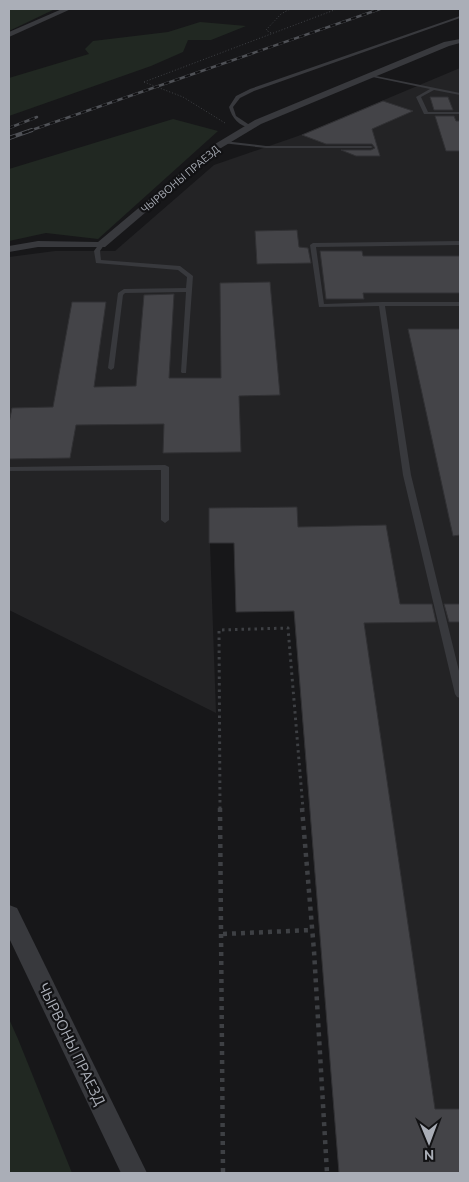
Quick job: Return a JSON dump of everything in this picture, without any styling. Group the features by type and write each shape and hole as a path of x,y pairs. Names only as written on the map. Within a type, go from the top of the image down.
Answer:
{"street":[{"path":"9,35 67,9"},
{"name":"ЧЫРВОНЫ ПРАЕЗД","path":"101,245 224,142 245,130 368,75 447,44 460,41"},
{"path":"9,249 38,244 101,245"},
{"name":"ЧЫРВОНЫ ПРАЕЗД","path":"9,915 134,1173"}],"lane":[{"path":"245,130 234,117 231,107 238,97 286,77 460,17"},
{"path":"368,75 460,94"},
{"path":"433,89 418,97 426,112 460,113"},
{"path":"224,142 266,147 371,146"},
{"path":"460,243 313,244 321,306 460,304"},
{"path":"101,245 97,251 98,262 180,268 190,276 184,372"},
{"path":"111,368 120,294 124,291 189,290"},
{"path":"382,304 407,475 460,694"},
{"path":"9,470 165,467 165,520"}],"path":[{"path":"272,34 266,30 282,14 290,9"},
{"path":"245,130 183,97 144,82 229,48 337,9"},
{"path":"223,1173 223,934 219,630 288,628 312,930 327,1173"},
{"path":"223,934 312,930"}],"shaded area":[{"path":"55,9 9,31 9,10"},
{"path":"200,22 246,26 211,40 188,40 183,52 151,66 9,116 9,78 89,54 85,49 93,41 168,32"},
{"path":"460,68 460,1173 339,1173 295,627 313,626 311,611 236,612 234,543 210,543 216,713 9,610 9,257 55,251 115,251 214,165 298,136"},
{"path":"173,119 218,131 98,239 46,233 9,241 9,169"},
{"path":"9,1019 18,1039 72,1173 9,1173"}],"building":[{"path":"430,97 448,97 453,110 434,110"},
{"path":"383,101 413,111 372,129 380,156 356,156 341,150 371,150 375,148 372,144 326,144 302,135"},
{"path":"435,116 454,116 456,121 460,121 460,151 446,151"},
{"path":"297,230 299,247 308,248 311,263 257,264 255,231"},
{"path":"320,251 362,251 363,256 460,256 460,293 363,293 364,299 326,299"},
{"path":"270,282 280,395 239,396 241,452 163,453 164,424 76,425 70,458 9,459 9,423 12,408 53,407 72,302 106,302 94,387 136,386 144,295 174,294 169,378 221,378 220,283"},
{"path":"408,329 460,329 460,535 453,536"},
{"path":"297,507 298,527 386,525 400,604 432,604 436,622 364,623 435,1109 460,1109 460,1173 339,1173 294,611 236,612 234,543 209,543 209,508"},
{"path":"444,604 460,604 460,622 449,622"}],"railway":[{"path":"29,131 380,9"},
{"path":"9,128 37,117"},
{"path":"9,138 32,130"}]}
